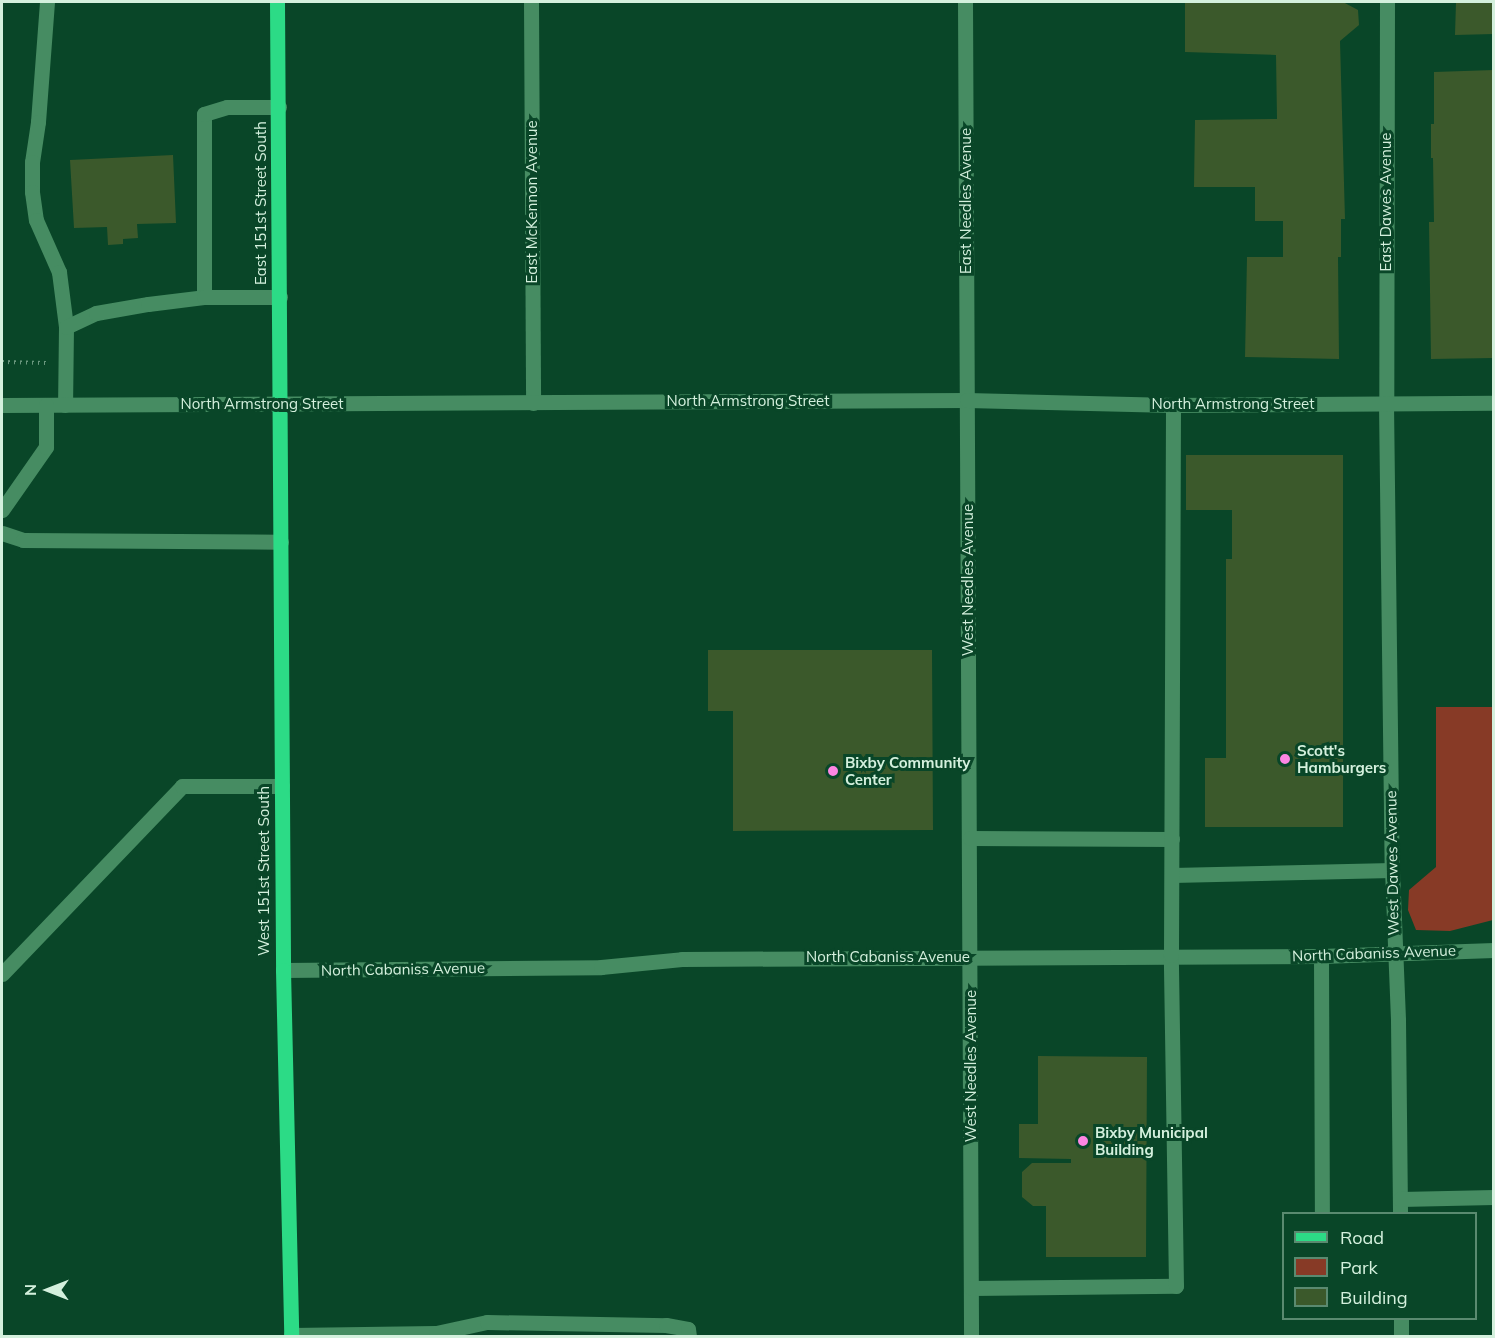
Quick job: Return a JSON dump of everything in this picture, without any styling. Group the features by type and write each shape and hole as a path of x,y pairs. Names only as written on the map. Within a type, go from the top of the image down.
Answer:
{"main road":[{"name":"East 151st Street South","path":"277,2 280,404"},
{"name":"West 151st Street South","path":"280,404 283,970 291,1336"}],"street":[{"path":"47,2 38,122 32,162 32,192 36,220 59,272 66,327 65,405"},
{"name":"East McKennon Avenue","path":"531,2 532,403"},
{"name":"East Needles Avenue","path":"965,2 967,400"},
{"name":"East Dawes Avenue","path":"1386,404 1387,2"},
{"path":"204,297 204,114 227,107 279,106"},
{"path":"66,327 96,313 204,297 280,297"},
{"name":"North Armstrong Street","path":"2,405 967,400 1173,405 1494,402"},
{"name":"West Needles Avenue","path":"967,400 971,1336"},
{"name":"West Dawes Avenue","path":"1386,404 1392,870 1398,1020 1400,1206"},
{"path":"2,510 46,447 46,405"},
{"path":"971,1288 1176,1286 1171,955 1173,405"},
{"path":"2,533 23,540 281,542"},
{"path":"2,974 182,786 282,786"},
{"path":"970,838 1172,839"},
{"path":"1172,875 1392,870"},
{"name":"North Cabaniss Avenue","path":"283,970 601,966 682,959 1321,956 1494,950"},
{"path":"1321,956 1322,1212"},
{"path":"1400,1206 1494,1197"},
{"path":"1401,1320 1401,1336"},
{"path":"291,1336 436,1335 487,1322 666,1325 688,1329 689,1336"}],"path":[{"path":"2,362 65,363"}],"green space":[{"path":"1436,707 1493,707 1493,920 1450,931 1416,930 1408,910 1409,890 1436,867"}],"building":[{"path":"1185,2 1343,2 1358,10 1359,25 1340,41 1345,219 1341,219 1341,257 1338,257 1339,359 1245,357 1247,257 1283,257 1283,221 1255,221 1255,187 1194,187 1195,120 1277,119 1276,55 1185,52"},
{"path":"1456,2 1494,2 1494,34 1455,35"},
{"path":"1494,70 1494,358 1431,359 1429,222 1434,222 1431,124 1434,124 1434,72"},
{"path":"173,155 176,223 137,224 138,238 123,239 123,244 108,245 107,227 74,228 70,160"},
{"path":"1186,455 1343,455 1343,827 1205,827 1205,758 1226,758 1226,559 1232,559 1232,510 1186,510"},
{"name":"Bixby Community Center","path":"708,650 932,650 933,830 733,831 733,711 708,711"},
{"name":"Bixby Municipal Building","path":"1038,1056 1147,1057 1146,1257 1046,1257 1046,1206 1033,1206 1022,1197 1022,1172 1032,1163 1071,1163 1071,1159 1019,1158 1019,1124 1038,1124"}],"place":[{"name":"Scott's Hamburgers","path":"1285,759"},
{"name":"Bixby Community Center","path":"833,771"},
{"name":"Bixby Municipal Building","path":"1083,1141"}]}
